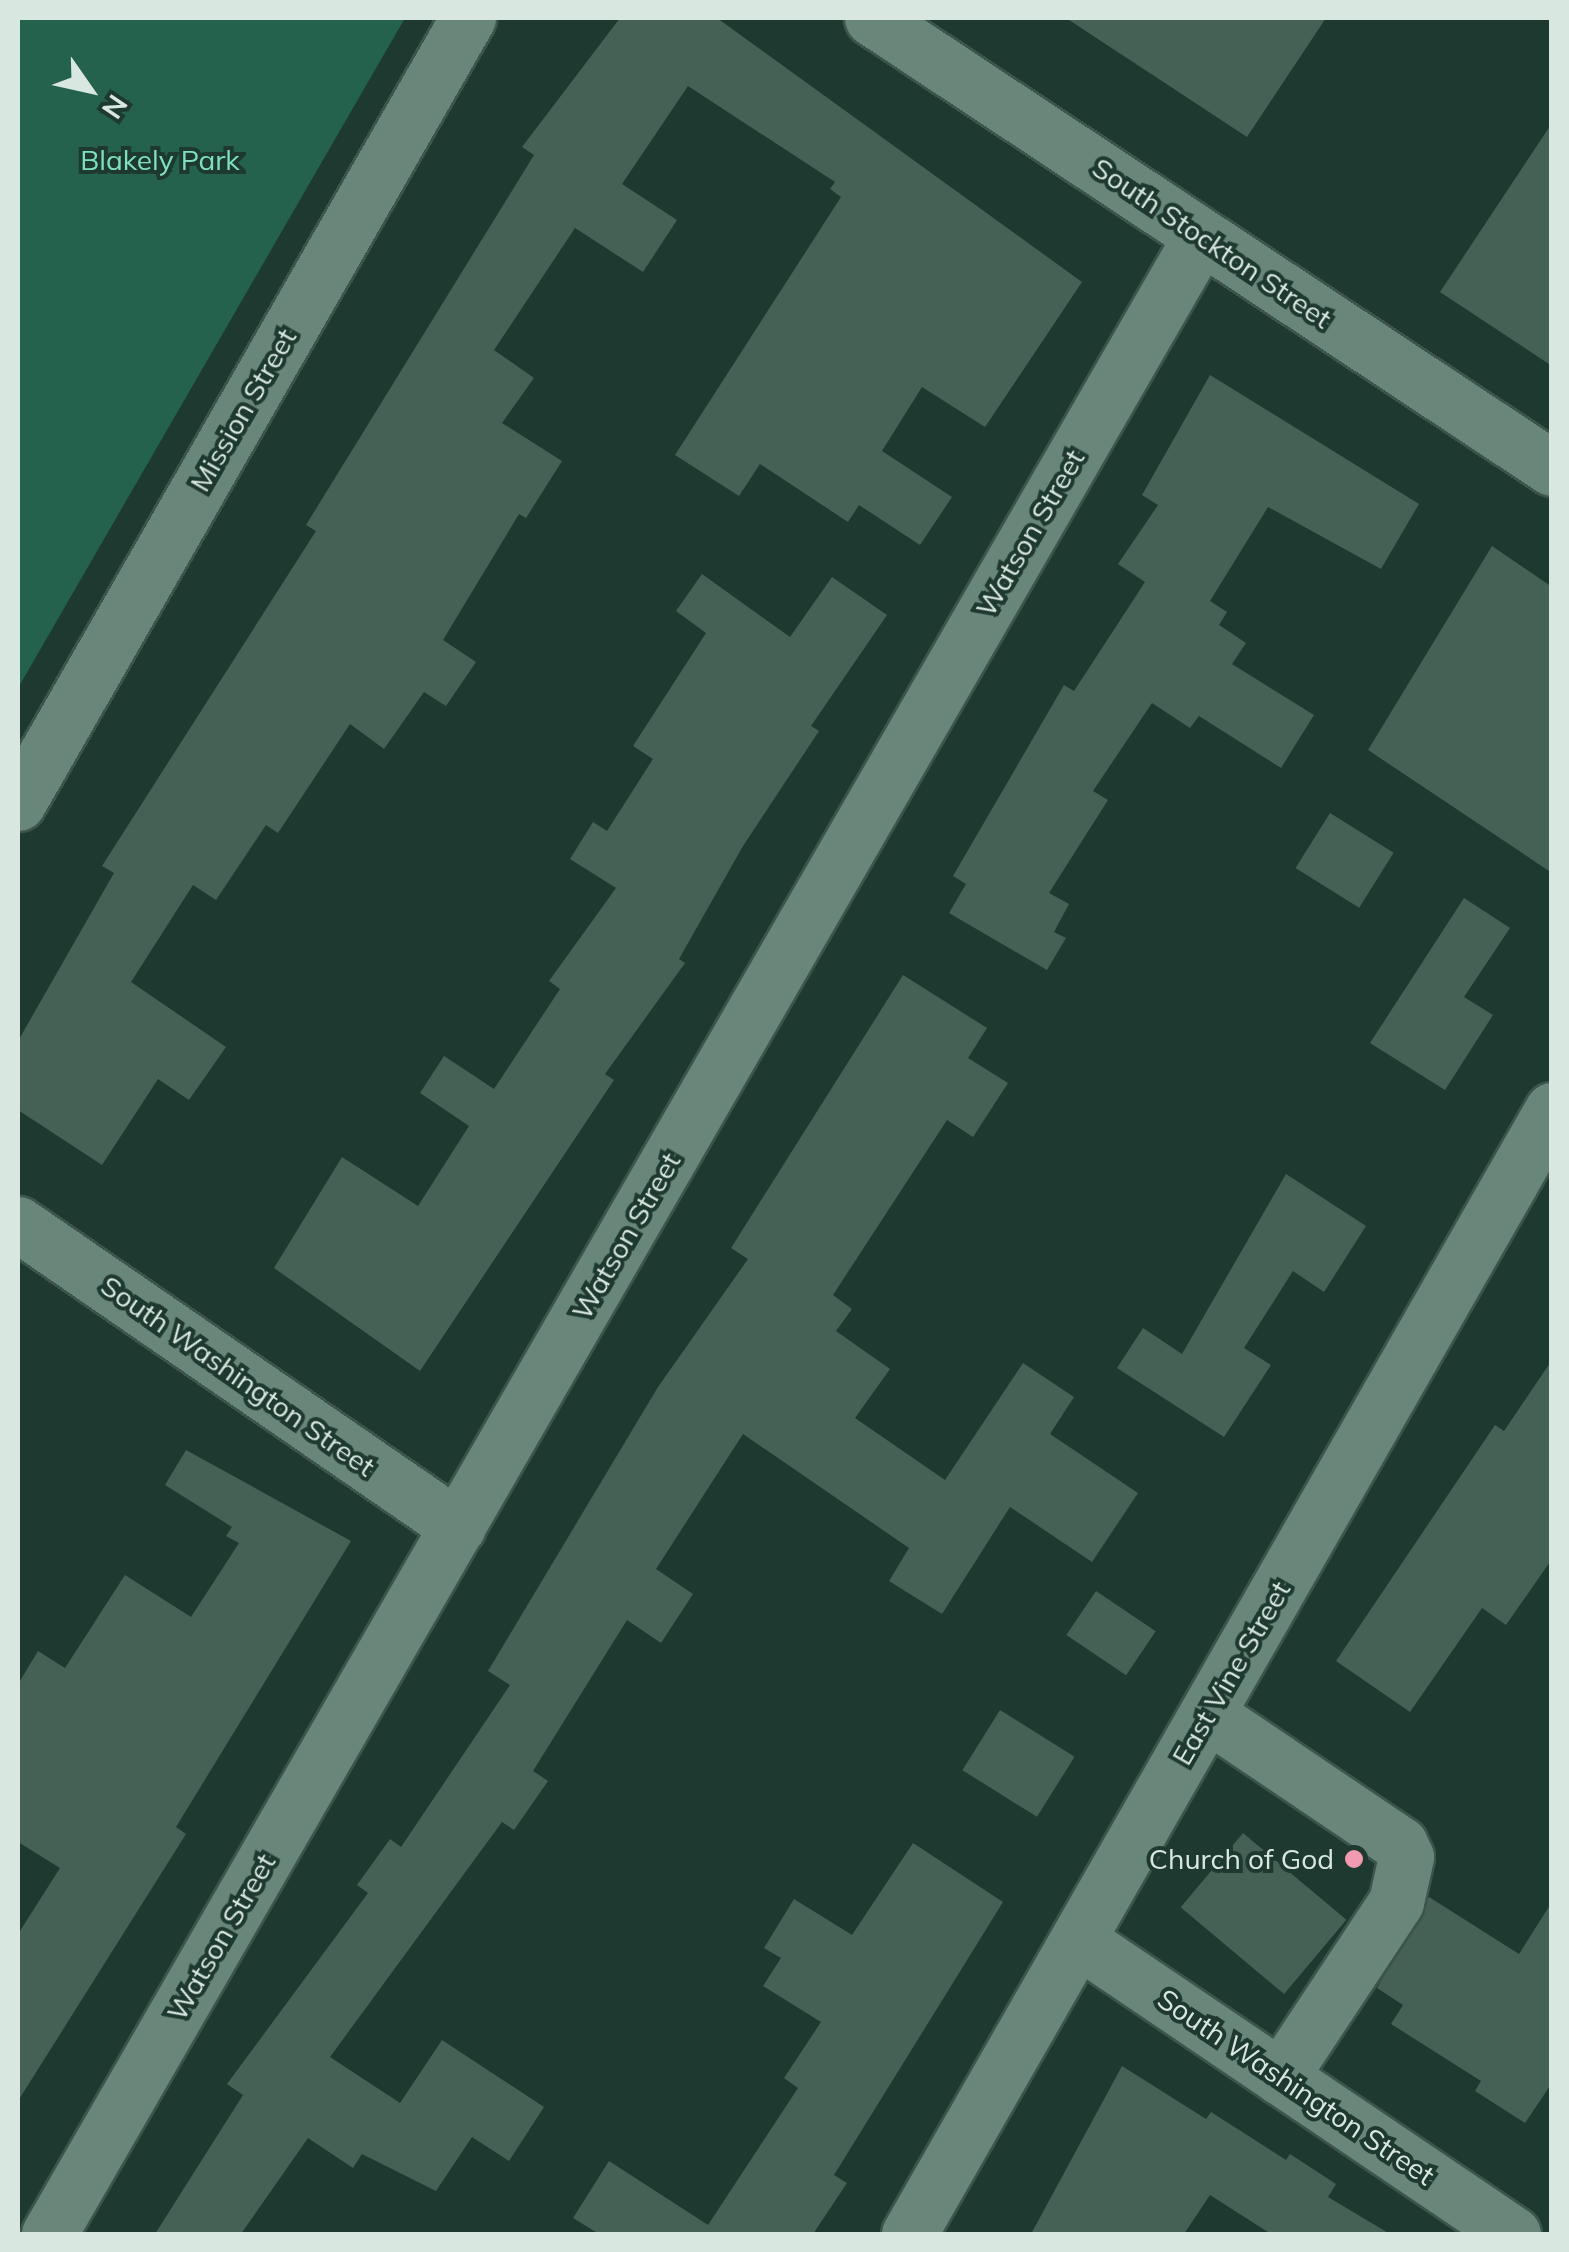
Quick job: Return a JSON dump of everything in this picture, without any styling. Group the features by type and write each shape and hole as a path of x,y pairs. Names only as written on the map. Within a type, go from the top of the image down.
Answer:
{"street":[{"name":"Mission Street","path":"18,803 468,18"},
{"name":"South Stockton Street","path":"872,18 1552,468"},
{"name":"Watson Street","path":"50,2234 1201,236"},
{"name":"East Vine Street","path":"909,2234 1552,1110"},
{"name":"South Washington Street","path":"18,1224 458,1527"},
{"path":"1207,1714 1400,1844 1406,1857 1396,1902 1280,2077"},
{"name":"South Washington Street","path":"1078,1940 1513,2234"}],"green space":[{"name":"Blakely Park","path":"18,18 405,18 18,688"}],"building":[{"path":"620,18 717,18 1082,282 985,427 922,387 882,451 952,497 920,545 859,505 848,522 760,464 739,496 675,455 841,197 830,189 835,182 688,86 622,184 677,220 643,272 575,228 494,350 534,378 502,423 562,461 526,518 519,514 443,640 476,662 446,706 424,692 384,749 350,724 278,833 266,825 216,900 193,885 131,982 226,1047 189,1100 158,1079 102,1165 18,1110 18,1041 114,873 102,866 316,531 306,525 534,155 522,147"},
{"path":"1066,18 1326,18 1247,137"},
{"path":"1552,123 1552,366 1440,292"},
{"path":"1210,375 1419,504 1381,569 1268,507 1210,601 1227,612 1219,625 1246,643 1232,664 1314,715 1281,768 1199,716 1190,728 1152,703 1093,791 1108,800 1049,893 1069,904 1054,932 1066,938 1047,970 949,913 966,884 953,876 1064,685 1074,691 1145,582 1118,564 1158,505 1142,495"},
{"path":"1492,546 1552,587 1552,873 1368,750"},
{"path":"702,574 790,637 832,577 887,615 811,726 819,731 743,846 679,959 685,963 605,1074 614,1080 420,1371 274,1268 342,1157 418,1206 469,1126 420,1093 444,1056 494,1089 560,989 549,981 616,888 570,859 593,822 607,831 653,759 633,746 706,633 676,611"},
{"path":"1330,813 1394,853 1359,908 1296,868"},
{"path":"1464,898 1510,928 1464,997 1493,1015 1445,1090 1370,1043"},
{"path":"903,975 987,1028 968,1058 1008,1083 973,1137 947,1120 833,1295 852,1309 836,1331 890,1369 855,1418 945,1480 1023,1363 1074,1397 1050,1434 1138,1493 1092,1562 1010,1507 942,1614 889,1581 909,1548 743,1434 656,1569 693,1594 661,1643 627,1620 533,1771 548,1781 514,1830 502,1822 330,2057 400,2103 442,2040 544,2107 509,2161 472,2137 436,2191 362,2154 353,2168 308,2138 241,2234 155,2234 243,2095 227,2084 368,1893 357,1885 390,1839 401,1847 510,1685 488,1671 658,1387 748,1259 731,1248"},
{"path":"1286,1174 1366,1226 1324,1292 1293,1271 1244,1348 1271,1365 1224,1437 1117,1368 1143,1328 1182,1354"},
{"path":"1552,1360 1552,1559 1506,1625 1482,1608 1410,1712 1336,1661 1495,1425 1504,1431"},
{"path":"186,1450 351,1541 176,1827 186,1834 18,2101 18,1934 60,1868 18,1842 18,1684 38,1651 65,1668 125,1575 191,1617 239,1543 226,1536 232,1527 165,1485"},
{"path":"1096,1591 1156,1631 1126,1675 1066,1635"},
{"path":"1000,1710 1075,1757 1037,1817 962,1770"},
{"path":"1243,1833 1346,1920 1284,1994 1181,1907"},
{"path":"913,1843 1003,1902 834,2175 847,2183 813,2234 599,2234 573,2218 609,2161 708,2225 798,2088 784,2078 821,2022 763,1986 781,1958 764,1948 794,1899 852,1935"},
{"path":"1429,1897 1519,1954 1552,1902 1552,2083 1525,2123 1475,2091 1481,2081 1391,2024 1403,2005 1377,1988"},
{"path":"1122,2066 1206,2119 1211,2112 1286,2160 1290,2154 1336,2184 1328,2197 1390,2234 1271,2234 1210,2195 1184,2234 1031,2234"}],"place":[{"name":"Church of God","path":"1354,1859"}]}
